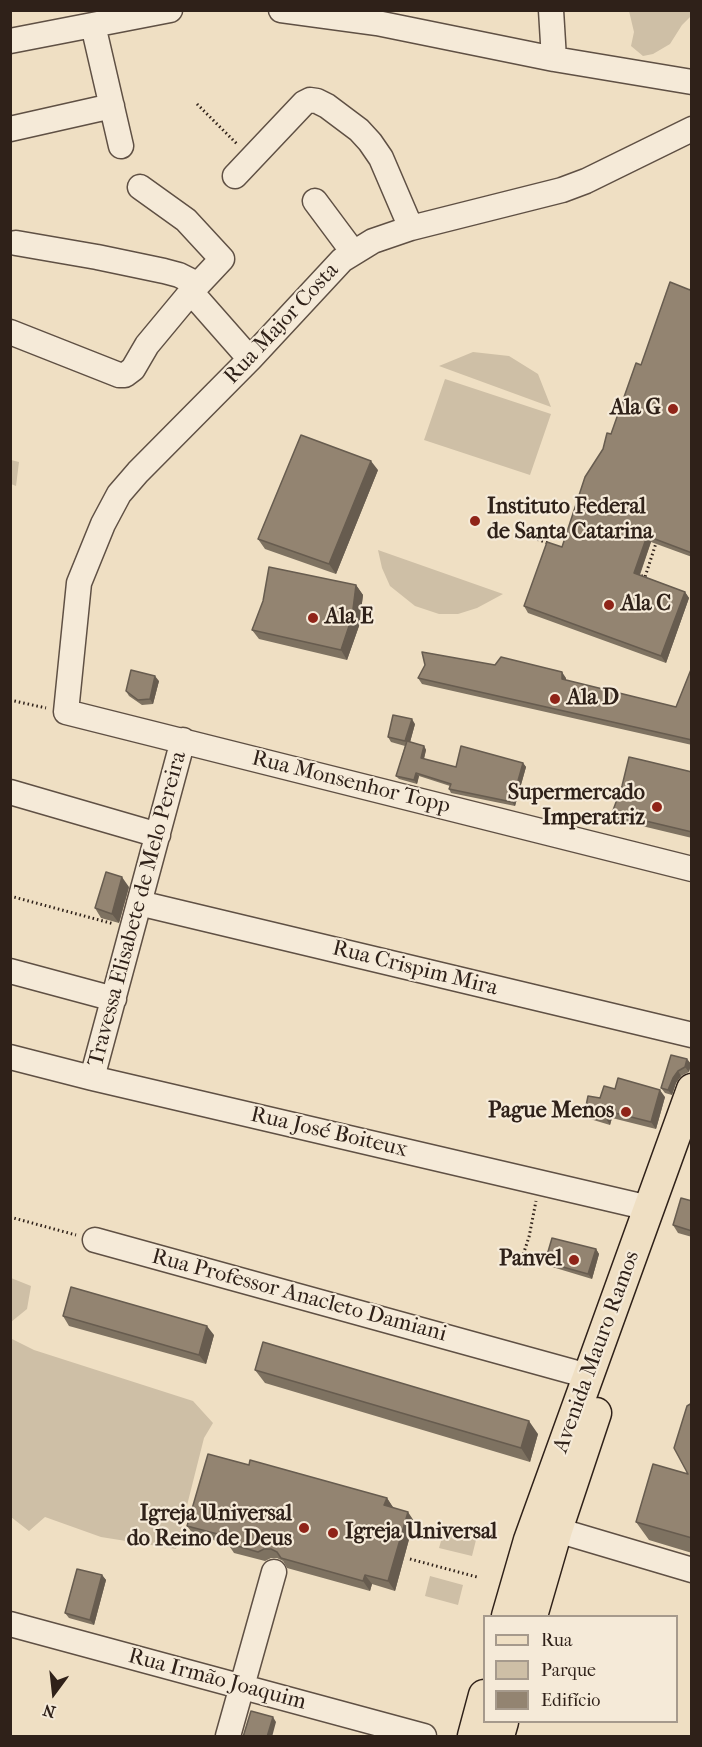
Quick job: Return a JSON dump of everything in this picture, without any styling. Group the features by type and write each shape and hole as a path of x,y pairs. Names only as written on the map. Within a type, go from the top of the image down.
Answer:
{"main road":[{"name":"Avenida Mauro Ramos","path":"532,1615 546,1526 588,1376 692,1089"},
{"name":"Avenida Mauro Ramos","path":"508,1615 546,1526 692,1145"},
{"path":"473,1737 483,1699"}],"street":[{"path":"10,41 170,10"},
{"path":"281,10 399,27 554,59 692,82"},
{"path":"551,10 554,59"},
{"path":"93,25 121,146"},
{"path":"235,176 304,103 310,100 317,101 359,130 370,142 381,158 411,228"},
{"path":"10,129 112,106"},
{"name":"Rua Major Costa","path":"66,712 79,583 103,524 119,494 250,359 331,271 353,252 373,241 411,228 586,182 692,129"},
{"path":"10,332 119,375 125,375 133,369 147,345 222,259 186,220 140,187"},
{"path":"315,201 353,252"},
{"path":"16,243 97,257 179,275 191,281 194,289 250,359"},
{"name":"Rua Monsenhor Topp","path":"66,712 692,869"},
{"name":"Travessa Elisabete de Melo Pereira","path":"92,1078 183,740"},
{"path":"10,792 158,835"},
{"name":"Rua Crispim Mira","path":"140,903 692,1035"},
{"path":"10,971 114,999"},
{"name":"Rua José Boiteux","path":"10,1057 649,1208"},
{"name":"Rua Professor Anacleto Damiani","path":"95,1240 588,1376"},
{"path":"546,1526 692,1570"},
{"path":"228,1737 274,1572"},
{"name":"Rua Irmão Joaquim","path":"10,1624 424,1737"}],"path":[{"path":"197,104 252,159"},
{"path":"634,573 645,577 659,533"},
{"path":"533,538 555,546"},
{"path":"10,700 66,712"},
{"path":"10,896 133,927"},
{"path":"519,1267 529,1237 541,1182"},
{"path":"10,1217 95,1240"},
{"path":"410,1559 477,1577"}],"green space":[{"path":"629,11 691,11 691,16 682,25 670,44 653,54 643,56 631,46 634,32"},
{"path":"473,352 509,356 538,374 551,407 439,366"},
{"path":"445,379 551,414 530,475 424,440"},
{"path":"11,460 19,462 16,486 11,484"},
{"path":"378,550 503,594 477,608 458,614 439,614 415,606 390,586 382,568"},
{"path":"11,1278 31,1286 27,1309 11,1322"},
{"path":"10,1338 34,1350 193,1401 213,1423 204,1438 176,1549 101,1537 45,1517 29,1531 11,1517"},
{"path":"445,1527 477,1536 472,1556 439,1548"},
{"path":"430,1576 463,1585 458,1605 425,1596"}],"building":[{"path":"670,282 690,290 692,287 692,553 647,536 634,573 685,592 661,656 524,606 547,542 562,547 585,477 603,449 607,433 611,434 636,363 641,365"},
{"path":"301,435 371,461 329,564 258,539"},
{"name":"Ala E","path":"269,567 356,585 352,617 341,650 252,630 263,601"},
{"name":"Ala D","path":"422,652 495,665 501,657 562,672 562,679 676,707 692,667 692,740 418,678 425,665"},
{"path":"131,670 155,676 150,699 138,700 126,691"},
{"path":"393,715 412,719 405,741 388,737"},
{"path":"407,741 424,746 421,758 456,767 461,746 523,763 512,802 449,789 451,784 416,773 414,780 396,776"},
{"name":"Supermercado Imperatriz","path":"629,757 692,772 692,832 612,813"},
{"path":"106,872 122,877 112,914 95,908"},
{"path":"671,1055 687,1059 685,1067 678,1071 668,1090 661,1088"},
{"name":"Pague Menos","path":"618,1078 660,1090 651,1122 607,1111 605,1117 585,1111 588,1096 600,1098 604,1086 615,1089"},
{"path":"681,1198 692,1201 692,1231 673,1225"},
{"name":"Panvel","path":"552,1238 596,1249 588,1274 545,1262"},
{"path":"71,1287 207,1326 199,1355 63,1316"},
{"path":"263,1342 529,1421 521,1448 255,1370"},
{"path":"692,1403 692,1538 636,1522 653,1464 688,1474 674,1448 687,1406"},
{"name":"Igreja Universal do Reino de Deus","path":"208,1454 249,1465 250,1460 387,1498 384,1505 408,1512 388,1581 365,1575 363,1581 281,1558 271,1549 258,1552 227,1543 229,1537 187,1526"},
{"path":"77,1569 102,1575 90,1620 65,1613"},
{"path":"251,1711 273,1717 267,1737 243,1737"}],"place":[{"name":"Ala G","path":"673,409"},
{"name":"Instituto Federal de Santa Catarina","path":"475,521"},
{"name":"Ala C","path":"609,605"},
{"name":"Ala E","path":"313,618"},
{"name":"Ala D","path":"555,699"},
{"name":"Supermercado Imperatriz","path":"657,807"},
{"name":"Pague Menos","path":"626,1112"},
{"name":"Panvel","path":"574,1260"},
{"name":"Igreja Universal do Reino de Deus","path":"304,1528"},
{"name":"Igreja Universal","path":"333,1533"}]}
